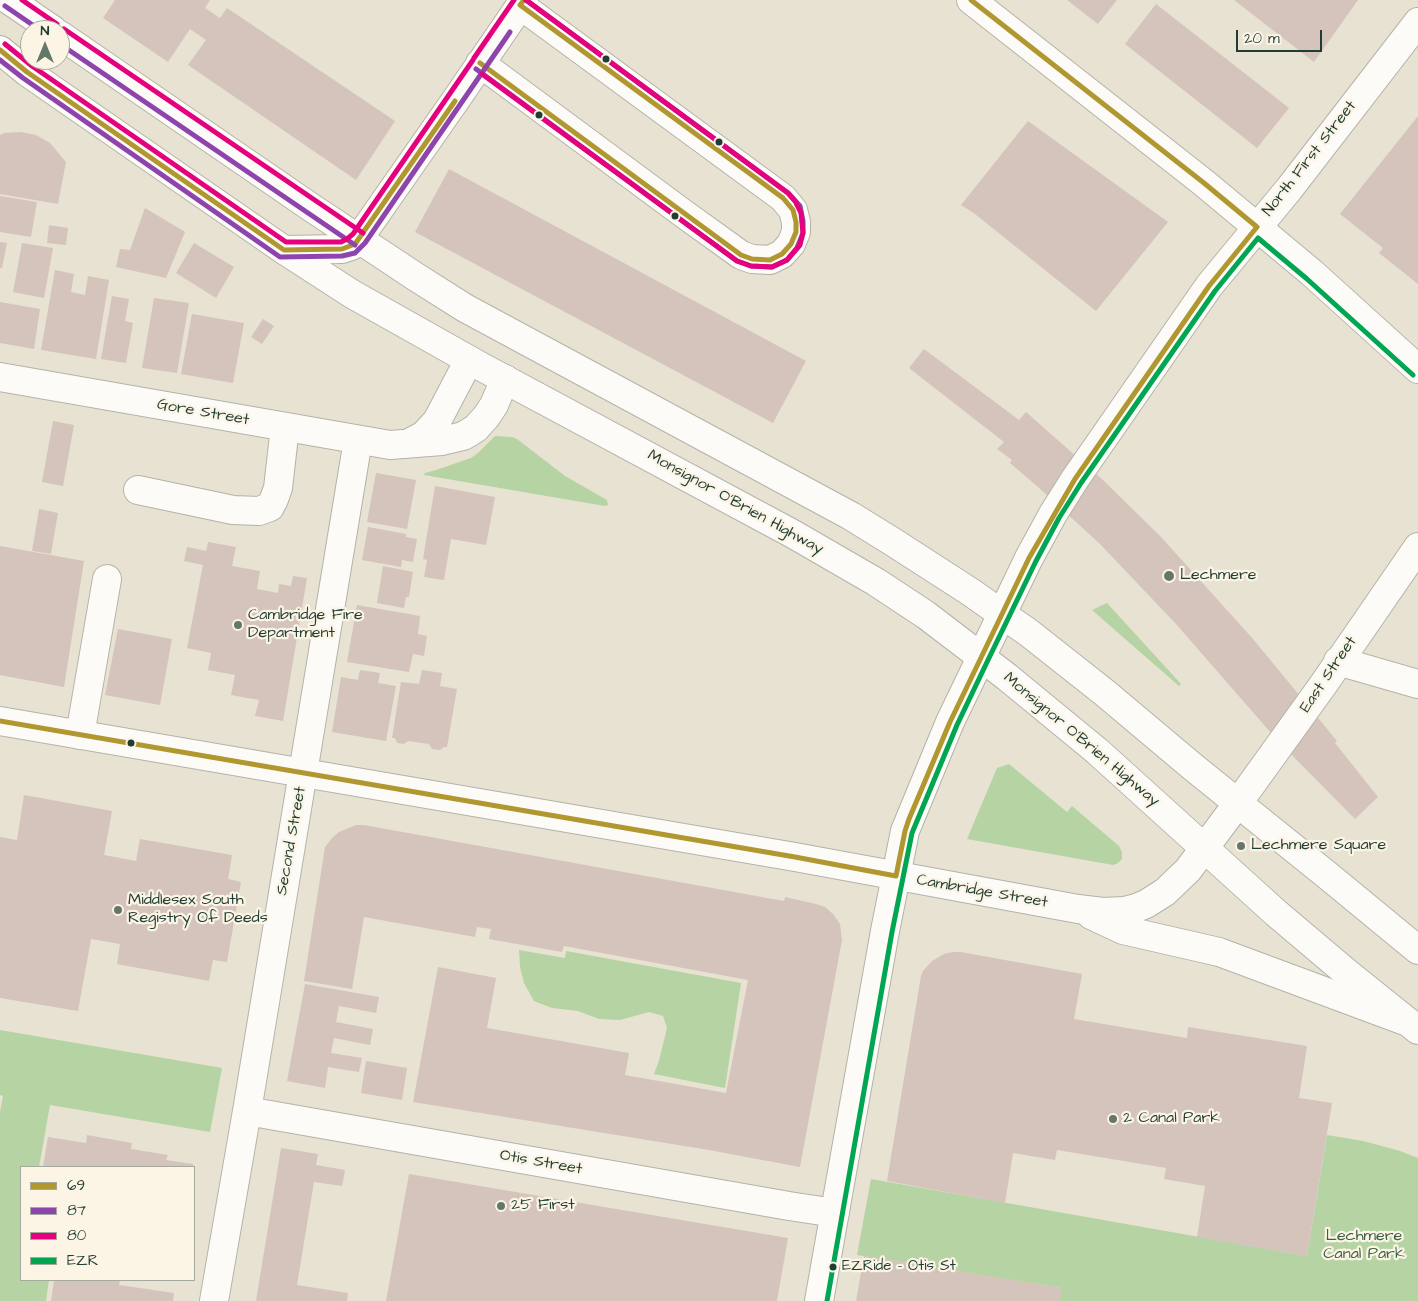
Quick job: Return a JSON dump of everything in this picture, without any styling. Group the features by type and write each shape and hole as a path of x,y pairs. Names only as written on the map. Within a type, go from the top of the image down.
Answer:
{"main road":[{"path":"9,0 38,20"},
{"path":"971,0 1204,183 1312,273 1418,369"},
{"path":"284,250 342,249 351,246 359,239 480,63 522,2 783,198 793,210 796,222 796,232 791,244 782,254 770,260 752,259 741,255 480,63"},
{"name":"North First Street","path":"819,1301 905,831 950,722 1029,558 1075,479 1209,286 1288,189 1418,22"},
{"path":"70,41 359,239 468,309 851,516 944,574 1002,614 1105,692 1180,756 1418,950"},
{"name":"Monsignor O'Brien Highway","path":"0,50 26,72 284,250 373,307 822,550 926,615 1097,751 1306,938 1413,1026"},
{"path":"407,444 424,435 437,421 454,392 469,360"},
{"name":"Gore Street","path":"0,377 390,445 448,440 470,432 486,417 505,379"},
{"path":"138,490 233,510 259,510 270,507 278,488 285,427"},
{"name":"Second Street","path":"214,1301 304,774 358,440"},
{"name":"East Street","path":"1238,803 1418,547"},
{"path":"80,735 107,579"},
{"path":"1338,661 1418,684"},
{"name":"Cambridge Street","path":"0,721 795,857 1103,912 1136,908 1165,892 1188,870 1238,803"},
{"name":"Cambridge Street","path":"1078,909 1123,930 1220,952 1413,1026"},
{"name":"Otis Street","path":"247,1112 835,1213"}],"green space":[{"path":"495,436 517,439 565,476 607,500 608,505 424,475 425,473 471,458"},
{"path":"1107,603 1181,684 1179,686 1092,610"},
{"path":"1009,764 1067,812 1072,806 1119,846 1122,852 1122,859 1113,865 967,839 997,768"},
{"path":"519,950 565,958 566,951 741,983 725,1088 654,1074 667,1028 663,1016 649,1012 620,1020 599,1019 578,1011 552,1008 534,1001 524,983 520,967"},
{"path":"0,1030 222,1068 210,1132 50,1105 39,1166 20,1166 20,1281 49,1281 46,1301 0,1301 0,1112 3,1096 0,1095"},
{"name":"Lechmere Canal Park","path":"1327,1135 1363,1141 1418,1158 1418,1301 1059,1301 1061,1288 857,1255 871,1179 1307,1256"}],"building":[{"path":"115,0 210,0 205,8 220,18 227,8 395,121 356,180 188,65 206,40 190,29 168,62 103,18"},
{"path":"1067,0 1117,0 1098,24"},
{"path":"1234,0 1358,0 1314,62"},
{"path":"1156,4 1289,108 1257,148 1125,44"},
{"path":"1418,116 1418,284 1379,253 1383,248 1340,214"},
{"path":"1028,121 1168,222 1096,311 975,214 961,205"},
{"path":"21,132 36,135 50,143 66,162 58,204 0,194 0,135"},
{"path":"449,169 806,361 773,423 415,232"},
{"path":"0,196 37,202 31,237 0,232"},
{"path":"145,208 185,232 166,278 116,267 120,249 130,250"},
{"path":"49,225 68,228 66,245 47,243"},
{"path":"0,242 7,243 2,268 0,268"},
{"path":"22,243 53,248 44,298 13,292"},
{"path":"194,243 234,267 216,298 176,273"},
{"path":"55,270 74,274 71,292 85,295 88,276 109,280 96,359 41,350"},
{"path":"112,296 129,299 125,321 133,323 126,363 101,359"},
{"path":"154,298 189,303 177,373 142,368"},
{"path":"0,302 40,309 34,349 0,343"},
{"path":"192,314 244,323 233,383 181,374"},
{"path":"263,319 274,326 262,344 251,337"},
{"path":"924,349 1019,420 1026,412 1104,481 1161,537 1253,639 1337,741 1335,743 1378,797 1355,819 1278,741 1176,624 1100,544 1010,463 1012,460 997,449 1004,442 909,368"},
{"path":"53,421 74,425 63,486 42,482"},
{"path":"376,473 416,480 407,529 367,522"},
{"path":"435,486 495,497 486,545 451,539 444,580 424,577 427,560 423,559"},
{"path":"39,509 58,513 51,554 32,551"},
{"path":"368,527 406,534 406,537 417,539 413,562 402,560 401,567 362,560"},
{"path":"208,542 236,547 232,566 260,571 257,589 278,593 279,584 291,586 293,576 307,578 283,721 255,716 259,700 231,695 235,675 208,670 211,653 187,648 203,565 184,561 187,547 206,551"},
{"path":"0,546 84,561 64,687 0,675"},
{"path":"383,566 413,572 409,597 406,597 404,608 377,603"},
{"path":"357,605 420,616 418,634 427,636 424,656 413,654 409,672 347,662"},
{"path":"118,629 172,639 160,705 105,695"},
{"path":"360,670 380,673 378,683 396,686 386,741 332,732 341,677 358,680"},
{"path":"422,670 442,673 440,686 457,689 447,747 440,750 432,749 429,744 408,741 404,744 397,743 395,738 392,738 401,682 419,684"},
{"name":"Middlesex South Registry Of Deeds","path":"24,795 112,811 104,855 136,861 140,839 232,855 228,879 241,882 227,962 213,960 209,981 117,964 120,944 91,939 78,1011 0,998 0,837 17,840"},
{"path":"356,825 784,901 785,897 825,907 840,924 842,940 800,1167 709,1150 413,1102 438,967 496,978 487,1028 629,1053 625,1075 726,1093 748,980 564,946 562,952 489,939 491,929 477,927 475,937 364,917 352,989 304,981 325,847 339,832"},
{"name":"2 Canal Park","path":"953,952 1082,974 1074,1019 1187,1038 1188,1027 1307,1046 1299,1098 1332,1103 1307,1256 1197,1237 1205,1186 1164,1179 1166,1168 1057,1150 1055,1160 1013,1153 1005,1203 887,1181 921,976 932,961 944,954"},
{"path":"305,984 379,997 376,1013 339,1006 336,1022 373,1029 370,1045 334,1038 331,1053 362,1058 359,1072 328,1067 325,1088 287,1081"},
{"path":"366,1061 407,1068 402,1100 361,1093"},
{"path":"87,1135 132,1143 131,1149 168,1155 166,1160 193,1164 193,1166 43,1166 48,1137 86,1143"},
{"path":"281,1148 318,1154 316,1165 345,1170 342,1186 314,1182 297,1285 348,1293 347,1301 256,1301"},
{"name":"25 First","path":"409,1174 788,1238 777,1301 386,1301"},
{"path":"864,1256 1062,1288 1059,1301 856,1301"},
{"path":"54,1281 120,1281 119,1285 174,1293 173,1301 51,1301"}],"transit line":[{"name":"80","path":"22,0 51,20"},
{"name":"80","path":"474,58 514,0"},
{"name":"69","path":"480,63 741,255 752,259 770,260 782,254 791,244 796,232 796,222 793,210 783,198 520,5 524,0"},
{"name":"87","path":"476,69 737,261 751,266 772,267 787,260 797,248 803,233 803,221 800,206 788,193 526,0"},
{"name":"80","path":"482,74 737,261 751,266 772,267 787,260 800,245 803,233 801,213 795,201 788,193 526,0"},
{"name":"69","path":"0,721 795,857 896,876 909,819 950,722 1029,558 1075,479 1209,286 1257,227 1204,183 971,0"},
{"name":"87","path":"5,6 25,20"},
{"name":"87","path":"0,60 280,257 342,256 355,253 365,243 510,32"},
{"name":"80","path":"70,33 363,233"},
{"name":"80","path":"5,44 32,66 286,242 341,242 353,234 473,60"},
{"name":"69","path":"0,50 27,72 284,250 342,249 355,244 455,101"},
{"name":"87","path":"70,51 355,245"},
{"name":"EZR","path":"827,1301 892,932 912,833 957,725 988,660 1036,561 1059,518 1081,483 1215,291 1258,238 1307,279 1413,375"}],"place":[{"name":"Lechmere","path":"1169,576"},
{"name":"Cambridge Fire Department","path":"238,625"},
{"name":"Lechmere Square","path":"1241,846"},
{"name":"Middlesex South Registry Of Deeds","path":"118,910"},
{"name":"2 Canal Park","path":"1113,1119"},
{"name":"25 First","path":"501,1206"},
{"name":"EZRide - Otis St","path":"833,1267"}]}
